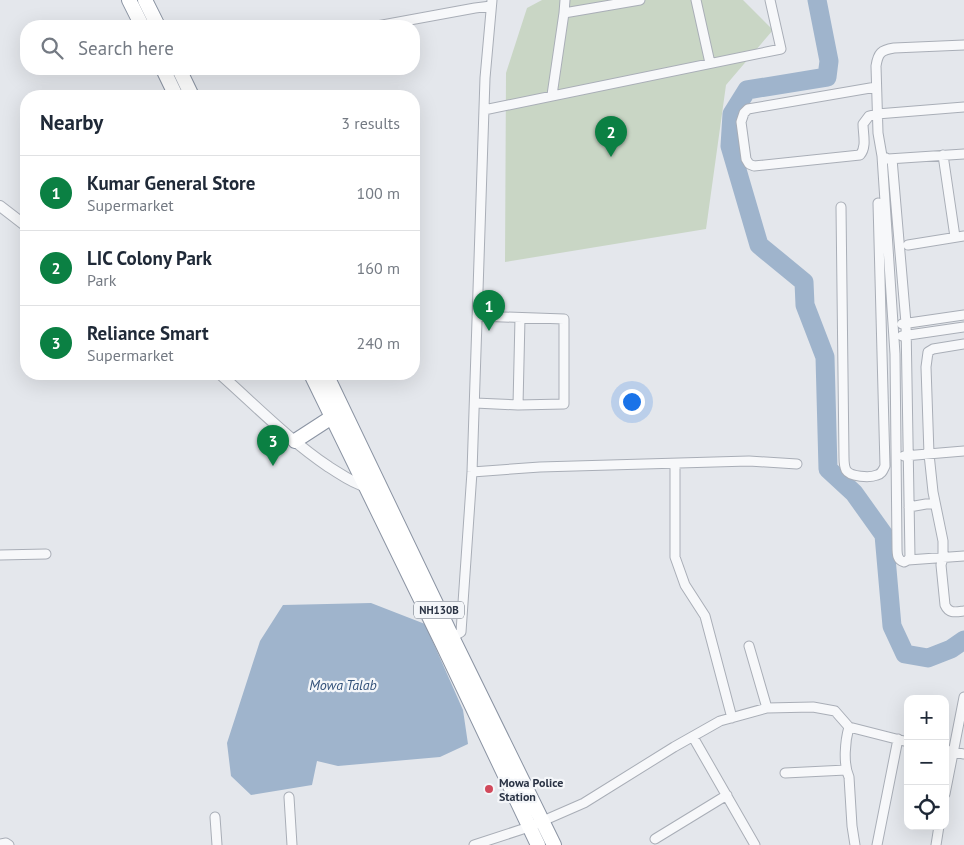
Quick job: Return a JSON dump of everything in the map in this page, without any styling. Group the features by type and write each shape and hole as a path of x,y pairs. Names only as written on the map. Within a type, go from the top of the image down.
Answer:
{"highway":[{"path":"129,0 139,20"},
{"path":"145,0 155,20"},
{"path":"166,75 173,90"},
{"path":"182,75 189,90"},
{"name":"NH130B","path":"314,380 367,487 554,845"},
{"name":"NH130B","path":"329,380 538,845"},
{"path":"295,441 332,417"}],"street":[{"path":"552,95 565,0"},
{"path":"564,12 640,0"},
{"path":"696,0 710,63"},
{"path":"484,110 781,48 770,0"},
{"path":"410,20 475,8 491,3 485,78 472,472 460,632 447,640"},
{"path":"908,560 910,556 907,335 887,158 878,133 876,66 880,53 885,50 964,45"},
{"path":"876,87 748,109 744,113 741,122 746,159 749,164 754,166 860,155 864,148 863,124 869,116 964,107"},
{"path":"887,158 964,154"},
{"path":"908,244 959,237 943,155"},
{"path":"887,158 896,382 898,557 900,561 904,562 908,560 964,556"},
{"path":"841,207 844,457 846,469 849,473 855,476 878,475 882,472 884,466 878,203"},
{"path":"0,206 20,221"},
{"path":"894,331 906,323 964,315"},
{"path":"475,403 518,405 564,404 564,319 477,316"},
{"path":"518,405 520,318"},
{"path":"881,332 894,331 907,335 964,327"},
{"path":"964,344 934,349 928,352 926,367 929,454 933,492 943,540 941,565 945,605 949,612 964,611"},
{"path":"227,380 313,456 351,482 367,487"},
{"path":"896,382 908,382"},
{"path":"896,420 908,420"},
{"path":"896,456 964,452"},
{"path":"472,472 550,467 749,461 796,464"},
{"path":"675,464 675,557 685,585 705,616 732,718"},
{"path":"909,507 936,504"},
{"path":"0,555 46,554"},
{"path":"748,646 768,708"},
{"path":"964,697 949,751 964,754"},
{"path":"474,845 543,822 584,802 720,721 768,708 813,707 835,711 849,728 904,741"},
{"path":"849,728 846,737 846,770 849,777 855,845"},
{"path":"693,737 755,845"},
{"path":"876,845 898,740"},
{"path":"786,773 846,770"},
{"path":"655,838 727,795"},
{"path":"289,798 292,845"},
{"path":"214,817 217,845"},
{"path":"936,845 938,830"},
{"path":"0,844 6,843 9,845"}],"green space":[{"path":"542,0 743,0 773,30 726,85 706,229 505,262 506,73 527,8"}],"water":[{"name":"Mowa Talab","path":"371,603 425,624 463,710 468,744 440,757 338,766 317,761 312,785 251,795 231,776 227,743 260,641 283,605"}],"waterway":[{"path":"817,0 829,61 827,77 747,90 732,114 730,146 759,245 804,282 805,305 825,357 828,469 854,493 884,535 892,626 905,654 928,658 951,649 964,640"}],"place":[{"name":"LIC Colony Park","path":"611,157"},
{"name":"Kumar General Store","path":"489,331"},
{"name":"Reliance Smart","path":"273,466"},
{"name":"Mowa Police Station","path":"489,789"}]}
